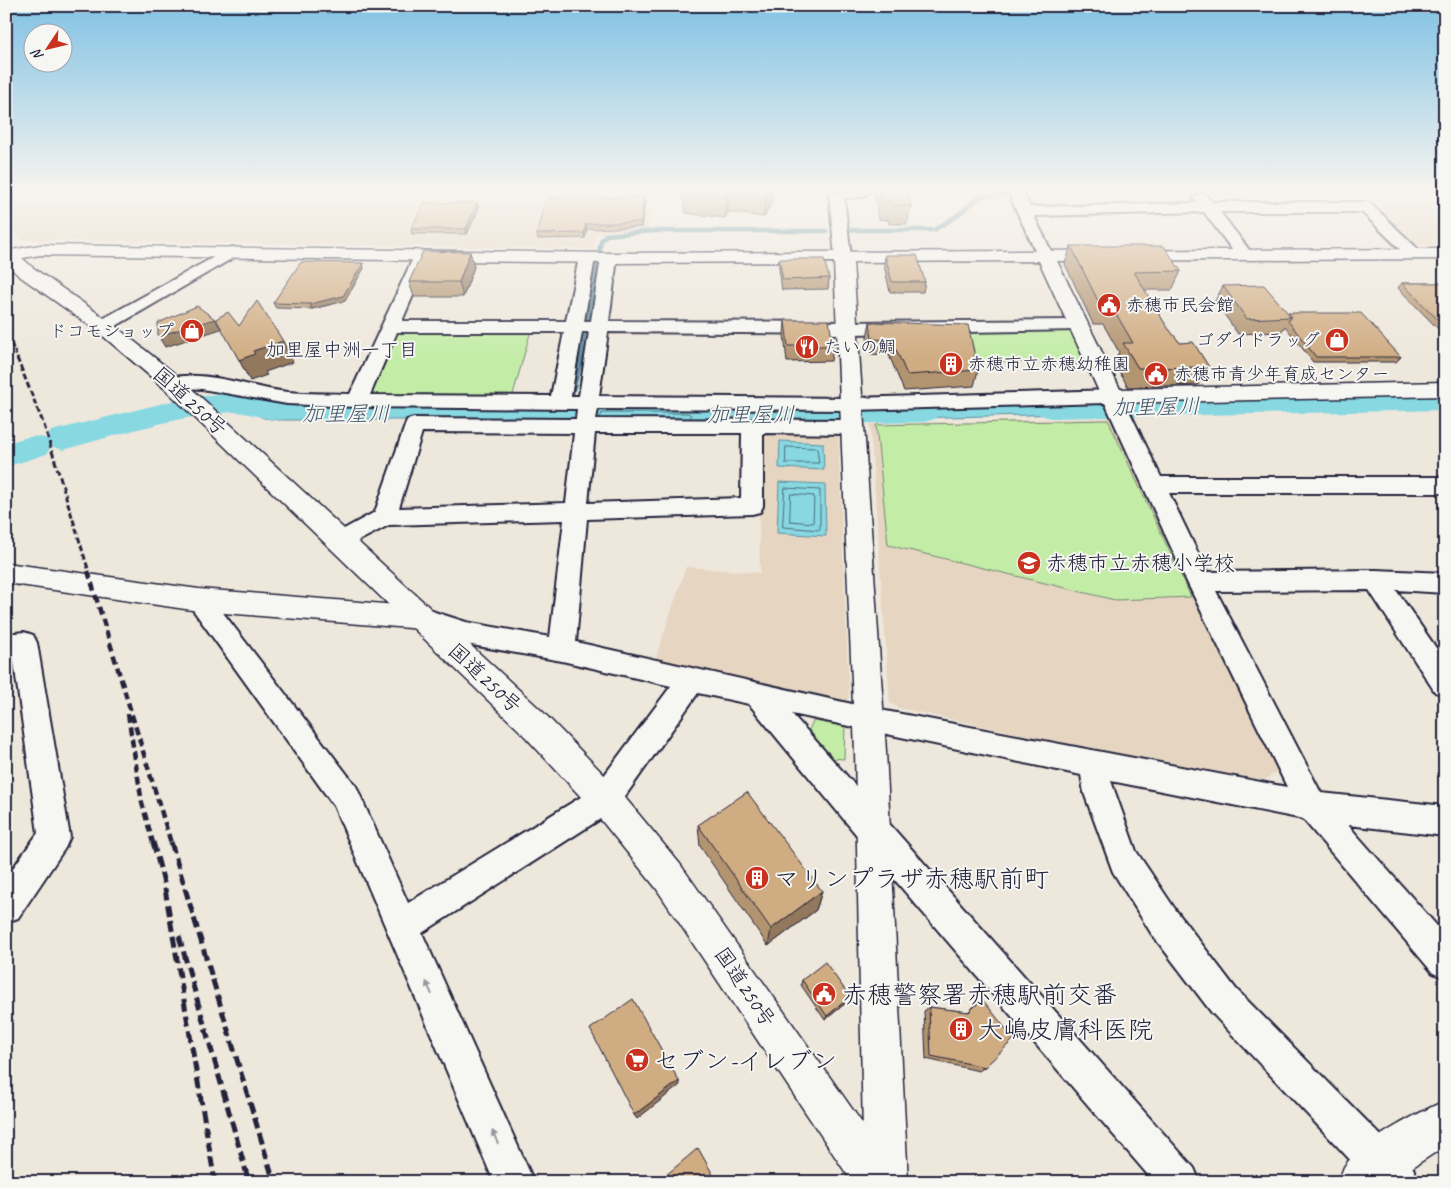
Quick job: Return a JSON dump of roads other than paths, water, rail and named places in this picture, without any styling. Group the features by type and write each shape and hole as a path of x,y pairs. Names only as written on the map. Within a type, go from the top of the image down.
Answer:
{"main road":[{"path":"8,255 40,250 598,258 1445,254"},
{"name":"国道250号","path":"8,255 26,271 103,326 178,388 531,721 605,798 668,876 878,1182"},
{"path":"843,256 850,328 870,720 886,1182"},
{"path":"1045,256 1116,405 1445,389"},
{"path":"6,573 199,600 422,618"},
{"path":"1379,1175 1445,1122"}],"street":[{"path":"842,247 843,256"},
{"path":"1041,247 1045,256"},
{"path":"1239,247 1245,255"},
{"path":"1408,247 1415,254"},
{"path":"103,326 232,252"},
{"path":"357,401 422,256"},
{"path":"562,650 576,511 579,409 575,328 598,258"},
{"path":"579,409 599,328 598,258"},
{"path":"391,326 850,328 1077,325"},
{"path":"178,388 202,383 287,398 579,409 853,415 1116,405 1199,582 1312,806 1445,961"},
{"path":"385,517 414,425 579,409 753,427 853,415"},
{"path":"340,541 385,517 752,506 753,427"},
{"path":"1153,485 1445,484"},
{"path":"1199,582 1376,580 1445,583"},
{"path":"1376,580 1445,684"},
{"path":"199,600 345,796 514,1182"},
{"path":"422,618 466,633 562,650 870,720 1312,806 1445,821"},
{"path":"6,645 24,643 54,837 6,906"},
{"path":"402,926 605,798 692,680"},
{"path":"757,694 875,833 1180,1182"},
{"path":"1093,764 1099,793 1124,861 1163,921 1224,1001 1379,1175"}],"water":[{"path":"220,394 265,403 296,406 573,409 577,412 575,420 278,420 264,418 245,410 232,409 216,396"},
{"path":"1098,402 1104,406 1107,413 871,419 870,410"},
{"path":"595,408 832,409 836,411 837,423 594,422"},
{"path":"780,441 823,443 824,470 779,468"},
{"path":"779,482 825,484 826,536 777,533"}],"waterway":[{"path":"581,360 600,247"},
{"path":"569,404 581,358"},
{"name":"加里屋川","path":"1051,408 1445,400"},
{"name":"加里屋川","path":"63,439 176,410 234,402 277,411"},
{"name":"加里屋川","path":"783,415 924,412"},
{"name":"加里屋川","path":"6,456 35,446"}],"railway":[{"path":"6,330 18,360"},
{"path":"17,358 44,425 89,572"},
{"path":"88,571 171,843"},
{"path":"128,714 142,803 153,843"},
{"path":"153,842 164,883 215,1182"},
{"path":"171,842 274,1182"},
{"path":"179,936 249,1182"}],"place":[{"name":"赤穂市民会館","path":"1109,305"},
{"name":"ドコモショップ","path":"192,331"},
{"name":"ゴダイドラッグ","path":"1337,340"},
{"name":"たいの鯛","path":"807,347"},
{"name":"赤穂市立赤穂幼稚園","path":"951,364"},
{"name":"赤穂市青少年育成センター","path":"1156,374"},
{"name":"赤穂市立赤穂小学校","path":"1029,563"},
{"name":"マリンプラザ赤穂駅前町","path":"757,878"},
{"name":"赤穂警察署赤穂駅前交番","path":"824,994"},
{"name":"大嶋皮膚科医院","path":"961,1029"},
{"name":"セブン-イレブン","path":"637,1060"}],"district":[{"name":"加里屋中洲一丁目","path":"342,349"}]}
